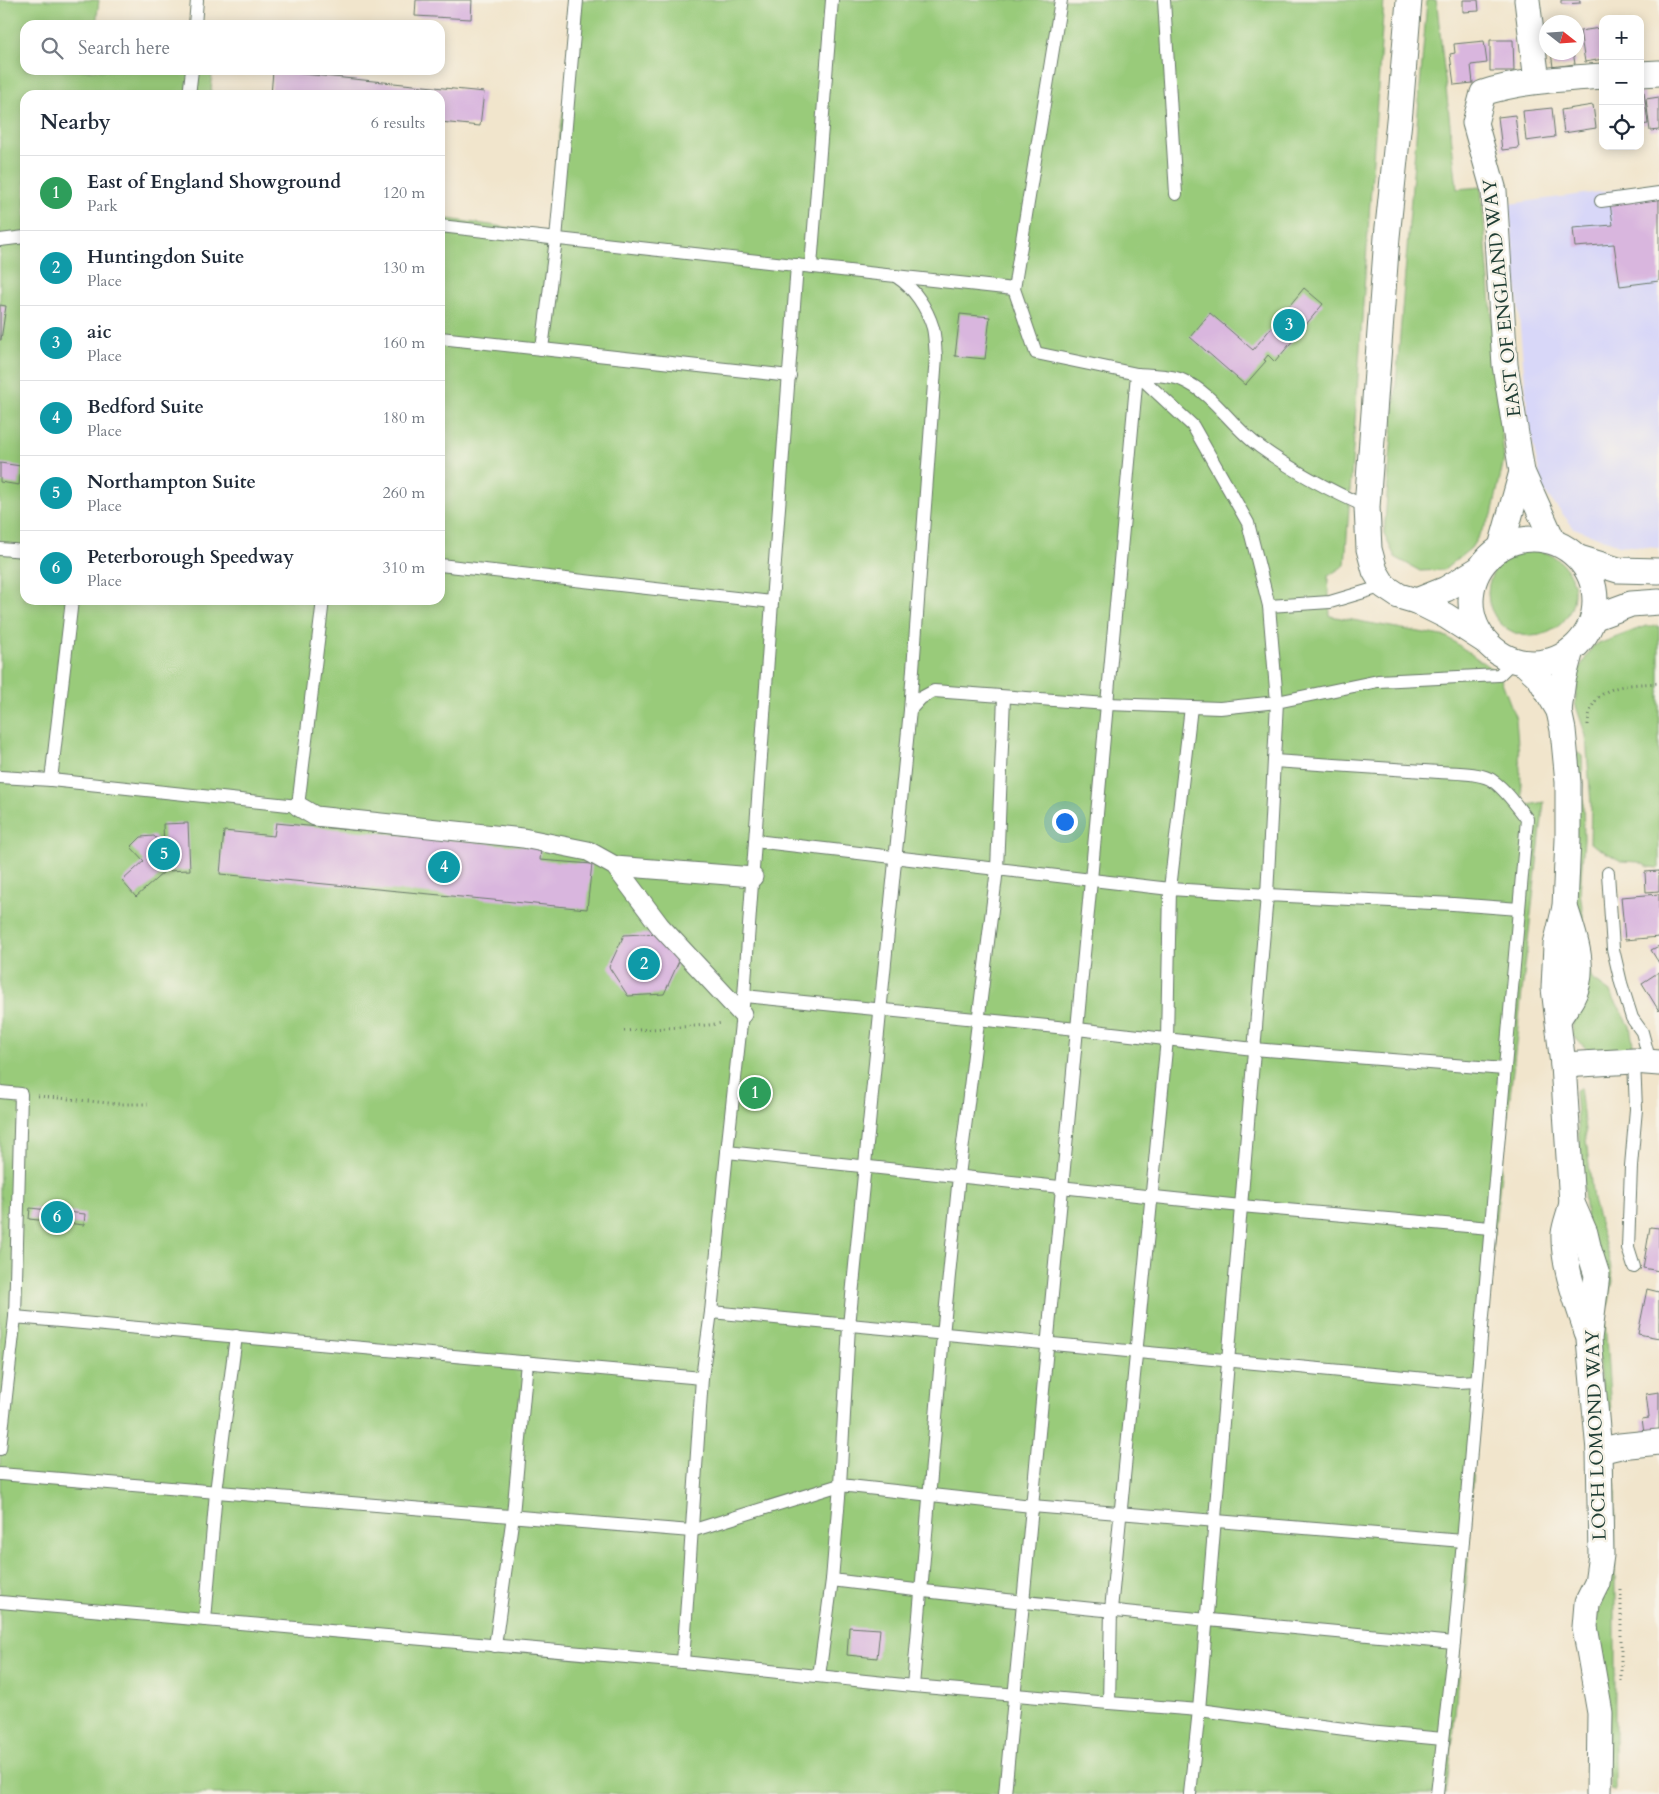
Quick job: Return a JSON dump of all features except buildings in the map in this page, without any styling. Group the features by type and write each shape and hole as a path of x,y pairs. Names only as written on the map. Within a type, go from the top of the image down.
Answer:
{"street":[{"path":"1409,0 1367,507 1369,549 1375,571 1384,586 1400,596 1416,601 1446,616 1485,641 1496,651 1519,661 1541,663 1557,658 1571,650 1584,636 1593,618 1596,597 1590,576 1579,558 1567,548 1553,541 1536,538 1517,540 1501,547 1488,557 1479,569 1472,587 1470,606 1475,625 1485,641"},
{"path":"1527,0 1538,81"},
{"path":"1644,74 1659,73"},
{"name":"EAST OF ENGLAND WAY","path":"1553,541 1522,472 1505,365 1494,191 1475,123 1483,93 1506,86 1538,81 1599,76"},
{"name":"EAST OF ENGLAND WAY","path":"1501,547 1522,472"},
{"path":"1579,558 1618,570 1659,571"},
{"path":"1416,601 1446,589 1479,569"},
{"path":"1593,618 1630,604 1659,602"},
{"name":"LOCH LOMOND WAY","path":"1559,711 1563,680 1571,650"},
{"name":"LOCH LOMOND WAY","path":"1519,661 1539,677 1559,711 1563,730 1568,782 1565,907 1556,945 1554,988 1563,1065 1572,1203 1585,1233 1597,1275 1589,1339 1599,1451 1601,1555 1597,1584 1587,1603 1585,1627 1600,1713 1599,1794"},
{"path":"298,806 315,816 532,840 588,850 615,866 660,926 743,1005"},
{"path":"615,866 753,877"},
{"path":"1563,1065 1648,1062"},
{"path":"1599,1451 1620,1446 1659,1442"}],"lane":[{"path":"195,20 197,0"},
{"path":"542,349 556,239 577,0"},
{"path":"810,266 832,0"},
{"path":"1061,0 1014,288 1036,353 1137,374 1181,379 1208,395 1228,418 1258,447 1334,492 1367,507"},
{"path":"1164,0 1176,194"},
{"path":"190,90 191,75"},
{"path":"1601,201 1659,193"},
{"path":"445,227 1014,288"},
{"path":"0,240 20,238"},
{"path":"683,1662 702,1378 711,1312 726,1152 743,1005 797,265"},
{"path":"819,1676 832,1580 840,1485 849,1326 910,710 936,356 933,330 924,306 907,284 895,276"},
{"path":"445,339 790,376"},
{"path":"1137,374 1193,426 1248,523 1269,606 1277,702 1267,895 1199,1710 1190,1794"},
{"path":"1005,1794 1137,374"},
{"path":"0,549 20,551"},
{"path":"445,566 772,602"},
{"path":"1269,606 1330,602 1384,586"},
{"path":"51,780 71,605"},
{"path":"0,777 51,780 298,806 322,605"},
{"path":"912,668 915,677 922,685 934,691 1107,704 1220,708 1277,702 1378,681 1500,675 1519,661"},
{"path":"910,710 921,698 934,691"},
{"path":"913,1686 931,1495 943,1335 959,1176 997,869 1004,696"},
{"path":"1109,1703 1112,1610 1120,1514 1167,1039 1170,889 1191,707"},
{"path":"1274,761 1466,773 1492,779 1527,819 1454,1643 1437,1794"},
{"path":"756,841 1170,889 1519,909"},
{"path":"1608,873 1613,949 1620,983 1632,1018 1642,1032 1648,1062 1636,1109 1631,1166 1628,1248 1634,1266"},
{"path":"743,1005 881,1010 1254,1049 1504,1068"},
{"path":"0,1092 20,1094 15,1317 0,1449"},
{"path":"726,1152 1241,1206 1490,1228"},
{"path":"711,1312 1047,1345 1458,1382 1477,1380"},
{"path":"15,1317 702,1378"},
{"path":"205,1620 216,1492 236,1336"},
{"path":"495,1646 513,1515 526,1362"},
{"path":"0,1474 691,1530 840,1485 1120,1514 1463,1541"},
{"path":"832,1580 1023,1603 1454,1643"},
{"path":"0,1602 683,1662 1014,1696 1199,1710 1368,1732 1443,1739"}],"path":[{"path":"1587,731 1589,713 1603,693 1620,686 1659,683"},
{"path":"624,1031 728,1022 743,1005"},
{"path":"20,1094 119,1104 148,1104"},
{"path":"1621,1584 1621,1683"}],"shaded area":[{"path":"1659,184 1659,548 1619,545 1574,528 1543,490 1529,427 1509,204"}],"green space":[{"path":"0,0 99,0 97,20 20,20 20,75 212,75 211,90 20,90 20,605 445,605 445,219 547,233 578,0 1384,0 1345,565 1328,576 1330,616 1447,637 1499,674 1516,719 1523,806 1544,802 1477,1381 1468,1561 1453,1738 1446,1794 0,1794"},
{"path":"1427,0 1436,0 1437,5 1457,189 1481,187 1504,459 1492,515 1471,548 1444,570 1420,571 1395,557 1384,534"},
{"path":"1531,550 1547,553 1555,557 1567,569 1571,577 1574,593 1571,609 1567,617 1555,629 1547,633 1531,636 1515,633 1507,629 1495,617 1491,609 1488,593 1491,577 1495,569 1507,557 1515,553"},
{"path":"1646,626 1659,626 1659,868 1649,867 1639,862 1621,861 1590,843 1591,804 1586,736 1575,703 1579,669 1593,646"},
{"path":"1577,752 1582,756 1584,839 1580,892 1591,978 1610,992 1630,1026 1634,1050 1590,1052 1572,1035 1574,1007 1574,877"},
{"path":"1580,1087 1593,1200 1613,1281 1605,1321 1612,1427 1604,1421 1575,1092"},
{"path":"1615,1464 1615,1792 1610,1789 1596,1621 1606,1579 1611,1474"}],"place":[{"name":"aic","path":"1289,325"},
{"name":"Northampton Suite","path":"164,854"},
{"name":"Bedford Suite","path":"444,867"},
{"name":"Huntingdon Suite","path":"644,964"},
{"name":"East of England Showground","path":"755,1093"},
{"name":"Peterborough Speedway","path":"57,1217"}]}
